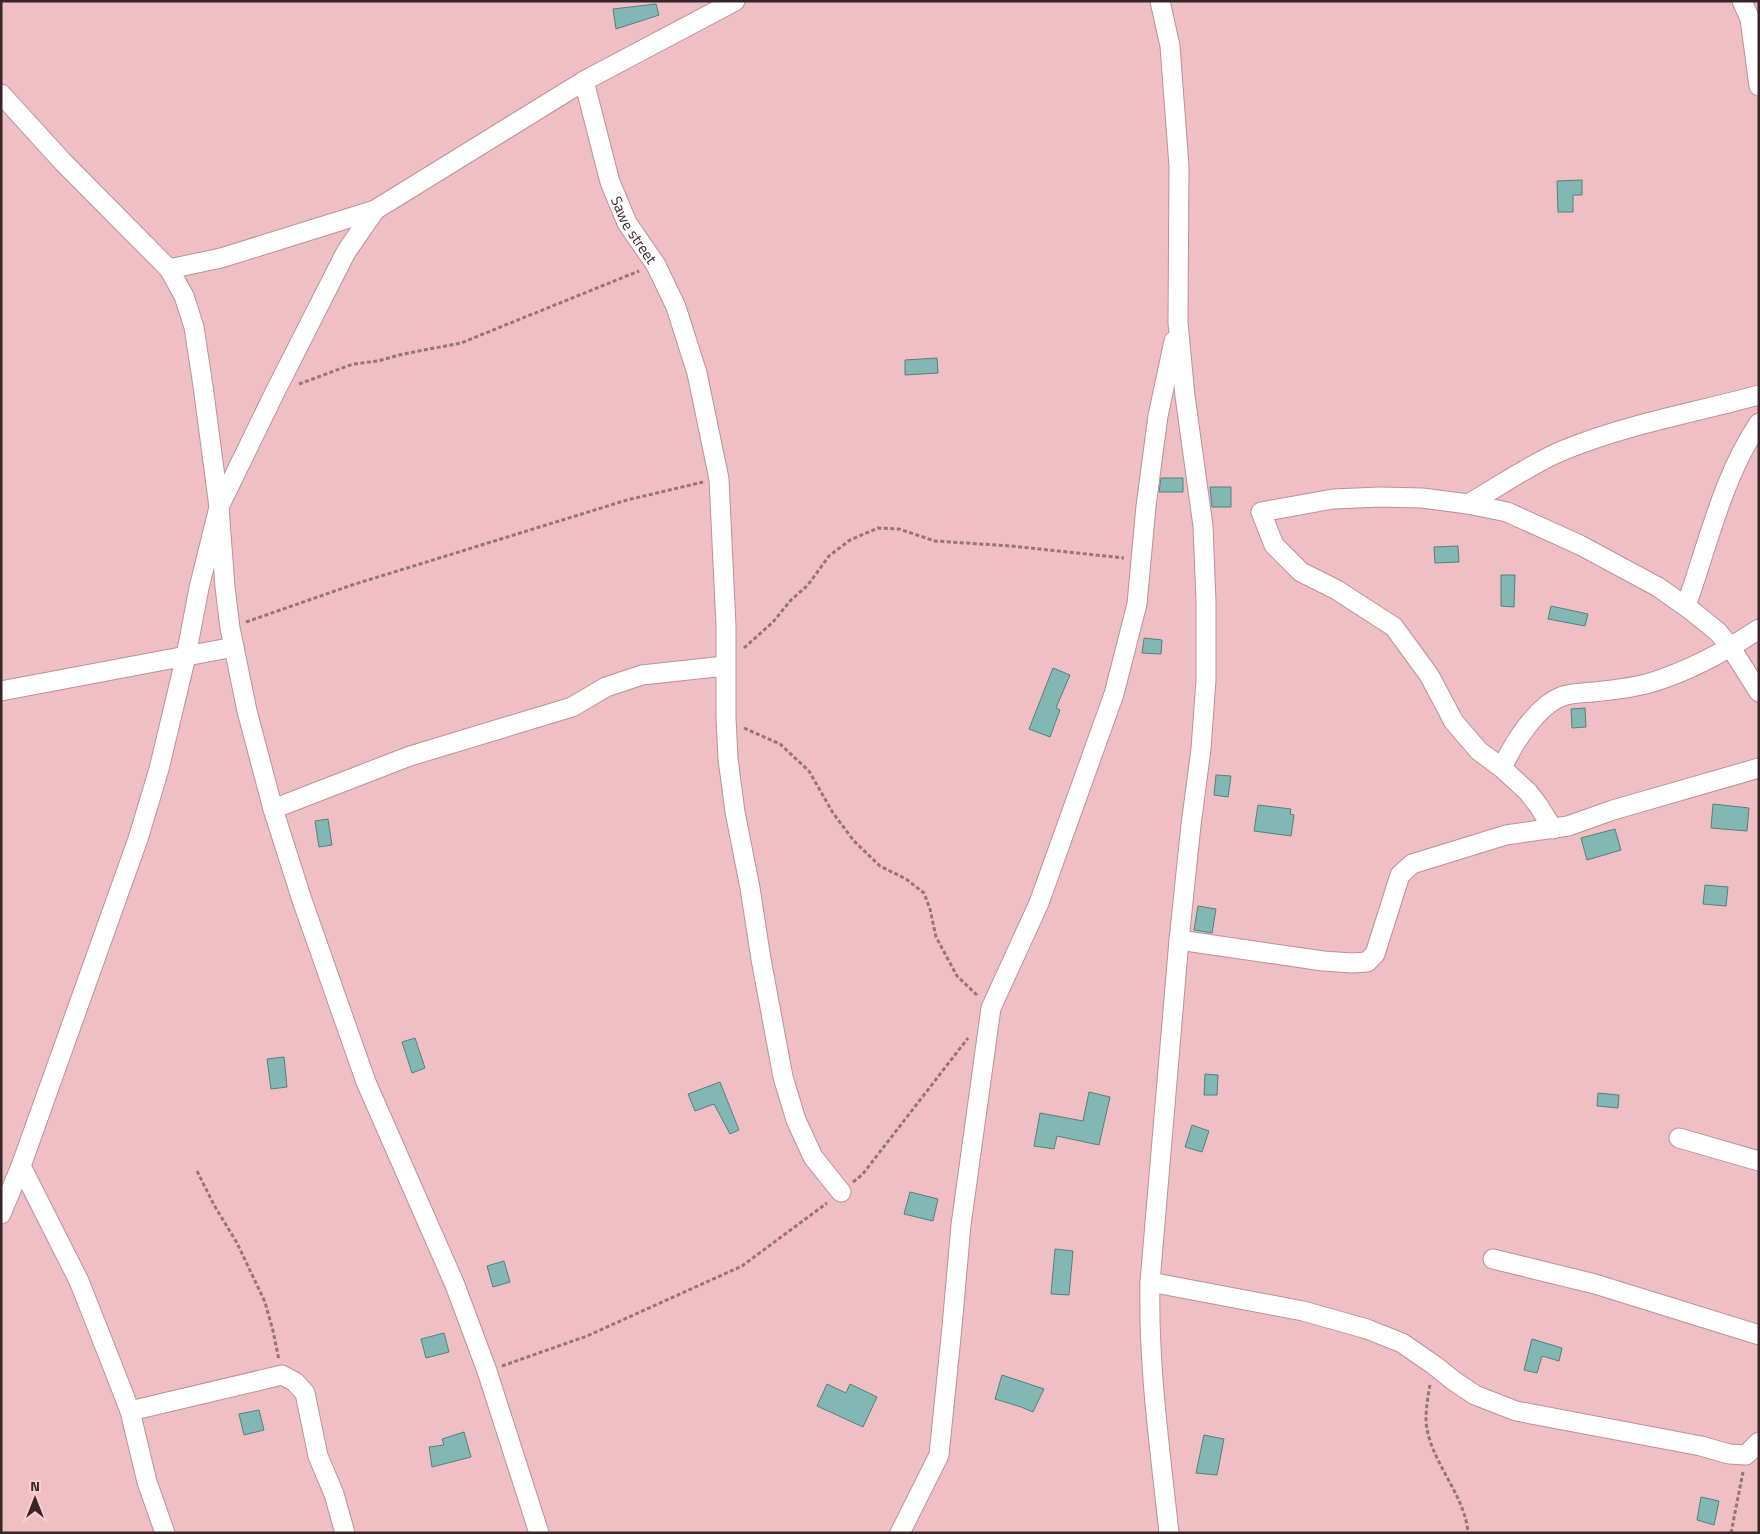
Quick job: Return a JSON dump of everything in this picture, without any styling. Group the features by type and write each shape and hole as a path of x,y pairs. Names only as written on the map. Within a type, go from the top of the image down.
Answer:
{"street":[{"path":"169,269 221,258 375,210 584,82 735,1"},
{"path":"1160,1 1170,46 1178,166 1178,323 1203,526 1206,670 1201,748 1179,940 1150,1282 1149,1315 1155,1420 1169,1533"},
{"path":"1742,1 1750,19 1759,86"},
{"name":"Sawe street","path":"584,82 610,182 627,223 656,265 676,307 697,373 719,479 726,626 725,666 728,760 760,959 783,1077 796,1120 813,1157 841,1192"},
{"path":"1,94 63,162 169,269 184,296 194,327 219,507 230,628 247,711 274,809 302,900 366,1082 455,1285 487,1371 539,1533"},
{"path":"1,1214 21,1166 138,839 159,769 219,507 346,252 375,210"},
{"path":"900,1533 939,1455 960,1225 991,1008 1040,902 1114,694 1137,604 1158,416 1178,323"},
{"path":"1468,504 1539,462 1564,450 1636,426 1759,396"},
{"path":"1686,606 1729,478 1759,423"},
{"path":"1553,829 1528,792 1479,750 1454,722 1439,697 1429,675 1394,627 1337,590 1301,572 1274,545 1261,512 1362,497 1422,498 1468,504 1507,512 1580,545 1658,587 1686,606 1705,620 1731,648 1759,692"},
{"path":"1502,768 1511,750 1539,712 1558,698 1567,695 1616,690 1651,683 1684,671 1731,648 1759,629"},
{"path":"1,691 234,647"},
{"path":"274,809 410,756 572,707 606,687 642,675 725,666"},
{"path":"1179,940 1323,961 1367,962 1375,954 1400,875 1412,864 1506,836 1568,826 1613,810 1759,768"},
{"path":"1679,1138 1759,1161"},
{"path":"21,1166 79,1281 130,1411 147,1482 165,1533"},
{"path":"1493,1259 1595,1284 1759,1335"},
{"path":"1150,1282 1303,1311 1367,1329 1402,1343 1475,1395 1516,1411 1701,1446 1729,1454 1752,1449"},
{"path":"130,1411 282,1375 295,1382 305,1393 318,1456 334,1494 345,1533"}],"path":[{"path":"274,394 353,364 378,361 403,354 461,343 603,284 656,265"},
{"path":"230,628 352,585 617,503 719,479"},
{"path":"725,666 773,622 791,600 808,585 829,556 850,540 878,528 899,529 935,541 1011,546 1141,559"},
{"path":"726,718 743,728 780,744 809,771 833,813 854,841 880,866 906,879 924,893 930,909 936,937 957,976 991,1008"},
{"path":"487,1371 587,1336 742,1266 862,1175 968,1037"},
{"path":"198,1171 214,1204 237,1243 265,1302 282,1375"},
{"path":"1434,1365 1427,1404 1426,1420 1429,1435 1438,1459 1453,1488 1464,1516 1468,1533"},
{"path":"1731,1533 1752,1449"}],"building":[{"path":"656,4 659,15 616,29 613,9"},
{"path":"1582,180 1582,195 1573,195 1573,212 1558,212 1557,181"},
{"path":"937,358 938,373 905,375 905,360"},
{"path":"1161,478 1183,478 1183,492 1159,492"},
{"path":"1210,487 1231,487 1231,507 1212,507"},
{"path":"1458,546 1459,562 1435,563 1434,547"},
{"path":"1501,575 1515,575 1514,607 1501,606"},
{"path":"1551,606 1588,614 1585,626 1548,619"},
{"path":"1144,638 1162,640 1161,654 1142,653"},
{"path":"1053,668 1070,675 1056,708 1060,710 1050,737 1029,729"},
{"path":"1585,708 1586,727 1572,728 1571,709"},
{"path":"1216,775 1231,776 1228,797 1214,795"},
{"path":"1713,804 1749,808 1747,831 1711,828"},
{"path":"1258,805 1291,809 1290,814 1294,815 1291,836 1254,831"},
{"path":"328,819 332,845 319,847 315,821"},
{"path":"1615,829 1621,850 1587,860 1581,838"},
{"path":"1705,885 1728,887 1726,906 1703,904"},
{"path":"1198,906 1216,909 1212,933 1194,930"},
{"path":"415,1038 425,1068 412,1073 402,1042"},
{"path":"284,1057 287,1087 271,1089 267,1059"},
{"path":"1205,1074 1218,1075 1217,1095 1204,1095"},
{"path":"720,1082 739,1130 730,1134 714,1104 695,1111 688,1094"},
{"path":"1089,1092 1110,1097 1099,1145 1057,1136 1054,1149 1034,1146 1040,1113 1083,1121"},
{"path":"1598,1093 1619,1095 1618,1108 1597,1106"},
{"path":"1192,1125 1209,1131 1202,1152 1185,1147"},
{"path":"910,1192 938,1199 933,1221 904,1214"},
{"path":"1055,1249 1073,1251 1069,1295 1051,1294"},
{"path":"504,1261 510,1282 493,1287 487,1266"},
{"path":"444,1333 449,1352 426,1358 421,1339"},
{"path":"1532,1339 1562,1348 1559,1361 1542,1356 1537,1373 1524,1370"},
{"path":"1002,1375 1044,1389 1033,1412 995,1399"},
{"path":"827,1384 846,1393 850,1384 877,1397 863,1427 817,1406"},
{"path":"259,1410 264,1430 244,1435 239,1414"},
{"path":"464,1432 471,1457 432,1467 429,1447 444,1445 442,1439"},
{"path":"1204,1435 1224,1439 1217,1475 1196,1473"},
{"path":"1701,1497 1719,1501 1714,1525 1697,1520"}]}
